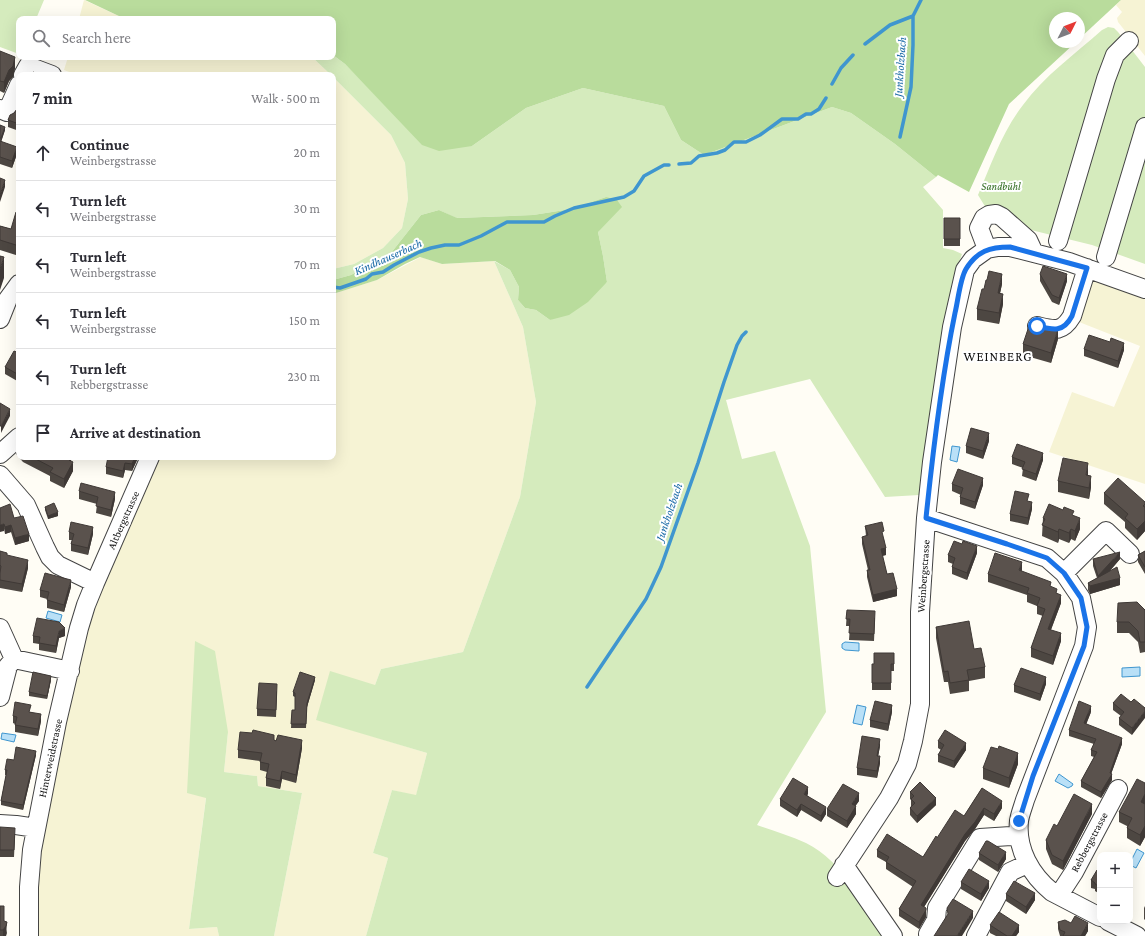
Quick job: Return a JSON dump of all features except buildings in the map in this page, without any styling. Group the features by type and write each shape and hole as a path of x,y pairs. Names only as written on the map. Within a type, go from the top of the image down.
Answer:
{"street":[{"path":"1058,241 1108,73 1115,55 1129,41"},
{"path":"25,72 28,66 44,72"},
{"path":"0,109 7,112 16,91"},
{"path":"1106,257 1145,127"},
{"path":"1034,253 1028,240 1002,217 996,214 989,215 984,218 979,228 986,250 998,247 1010,247 1087,268 1145,289"},
{"name":"Weinbergstrasse","path":"893,936 841,871 889,798 907,764 913,741 920,704 920,612 926,518 939,409 952,327 965,270 974,259 986,250"},
{"path":"1037,326 1054,330 1068,322 1072,316 1087,268"},
{"path":"0,319 8,299 16,288"},
{"path":"0,454 16,440"},
{"name":"Altbergstrasse","path":"95,583 149,460"},
{"path":"0,475 26,505 45,547 54,561 58,565 95,583"},
{"path":"926,518 1047,558 1064,573 1081,598 1087,627 1084,646 1025,800 1019,821 1019,838 1027,864 1035,876 1046,887 1097,915"},
{"path":"1064,573 1101,526 1130,554"},
{"name":"Hinterweidstrasse","path":"29,936 29,887 36,828 57,722 86,605 95,583"},
{"path":"0,628 14,659"},
{"path":"14,659 70,671"},
{"path":"0,697 8,666 14,659"},
{"name":"Rebbergstrasse","path":"1059,895 1074,872 1118,789"},
{"path":"0,824 36,828"},
{"path":"928,934 936,920 937,908 980,838 1011,836 1019,838"},
{"path":"976,936 1010,872 1027,864"},
{"path":"1114,924 1137,936"}],"shaded area":[{"path":"84,0 119,16 80,16"},
{"path":"1121,0 1145,0 1145,56 1118,22 1117,18 1122,12 1116,5"},
{"path":"67,60 315,60 328,72 69,72 64,70"},
{"path":"336,80 391,135 405,163 408,199 402,228 383,248 354,264 336,268"},
{"path":"421,257 442,264 494,261 523,327 536,402 520,497 463,652 381,669 375,685 316,719 427,753 416,796 392,790 373,853 388,858 366,936 274,936 302,793 258,786 257,776 224,772 228,732 206,797 189,929 217,927 219,936 36,936 40,852 84,629 153,460 336,460 336,293 377,280"},
{"path":"1089,278 1145,299 1145,484 1049,452 1072,392 1114,407 1140,346 1074,320"}],"green space":[{"path":"0,0 44,0 37,16 16,16 16,53 0,47"},
{"path":"85,0 1121,0 1085,33 1085,12 1049,12 1049,48 1070,48 1009,104 969,192 938,175 936,177 895,144 851,113 832,107 704,155 681,140 664,106 583,88 526,108 472,146 439,151 422,145 345,64 336,57 336,16 119,16"},
{"name":"Sandbühl","path":"1108,27 1114,28 1145,67 1145,264 1092,245 1031,230 1022,224 986,208 978,195 1003,137 1031,94 1040,84 1081,48 1085,48 1085,45 1102,30"},
{"path":"336,57 345,64 384,104 472,146 526,108 583,88 664,106 681,140 704,155 832,107 851,113 895,144 936,177 923,187 943,210 943,248 962,254 952,283 930,412 919,495 885,497 810,379 726,400 742,459 775,451 810,546 826,712 757,825 806,843 831,861 862,897 888,936 366,936 388,858 373,853 392,790 416,795 427,753 316,720 330,671 375,685 381,669 463,652 520,497 536,402 523,327 494,261 510,270 519,287 518,300 525,308 536,310 550,320 607,282 598,232 606,197 571,209 533,215 456,218 439,210 421,215 391,253 351,275 336,279 336,268 354,264 383,248 402,228 408,199 405,163 391,135 336,80 336,72 328,72 315,60 336,60"},
{"path":"606,197 617,200 622,207 598,232 607,282 588,302 569,315 550,320 536,310 525,308 518,300 519,287 510,270 495,261 442,264 420,257 377,280 336,293 336,279 351,275 391,253 421,215 439,210 457,218 533,215 571,209"},
{"path":"195,641 215,651 228,732 224,772 257,776 258,786 302,793 274,936 219,936 217,927 189,929 206,798 187,793"}],"water":[{"path":"952,446 960,447 957,462 950,460"},
{"path":"48,611 62,615 60,622 46,618"},
{"path":"845,642 859,643 859,651 845,650 842,648 842,644"},
{"path":"1140,667 1140,676 1122,677 1122,668"},
{"path":"857,705 866,707 862,725 853,723"},
{"path":"2,733 16,735 14,742 1,739"},
{"path":"1059,774 1073,784 1072,786 1068,788 1055,781"},
{"path":"1137,849 1144,853 1136,868 1133,866 1133,857"}],"waterway":[{"name":"Junkholzbach","path":"900,137 911,87 913,16 921,0"},
{"name":"Kindhauserbach","path":"865,44 890,25 913,16"},
{"name":"Kindhauserbach","path":"832,84 841,68 853,55"},
{"name":"Kindhauserbach","path":"679,164 691,163 699,156 725,150 734,142 746,142 760,135 782,119 798,119 806,114 811,114 819,109 826,98"},
{"name":"Kindhauserbach","path":"336,287 340,288 366,279 372,274 383,272 419,252 445,245 459,245 481,236 507,222 544,222 574,208 624,197 634,191 644,176 664,165 669,165"},
{"name":"Junkholzbach","path":"587,687 646,599 661,567 698,463 737,345 746,332"}],"district":[{"name":"WEINBERG","path":"998,356"}],"route":[{"path":"1019,821 1033,776 1084,646 1087,627 1081,598 1064,573 1047,558 926,518 939,409 952,327 965,270 974,259 986,250 998,247 1010,247 1087,268 1072,316 1068,322 1064,326 1054,330 1037,326"}]}
